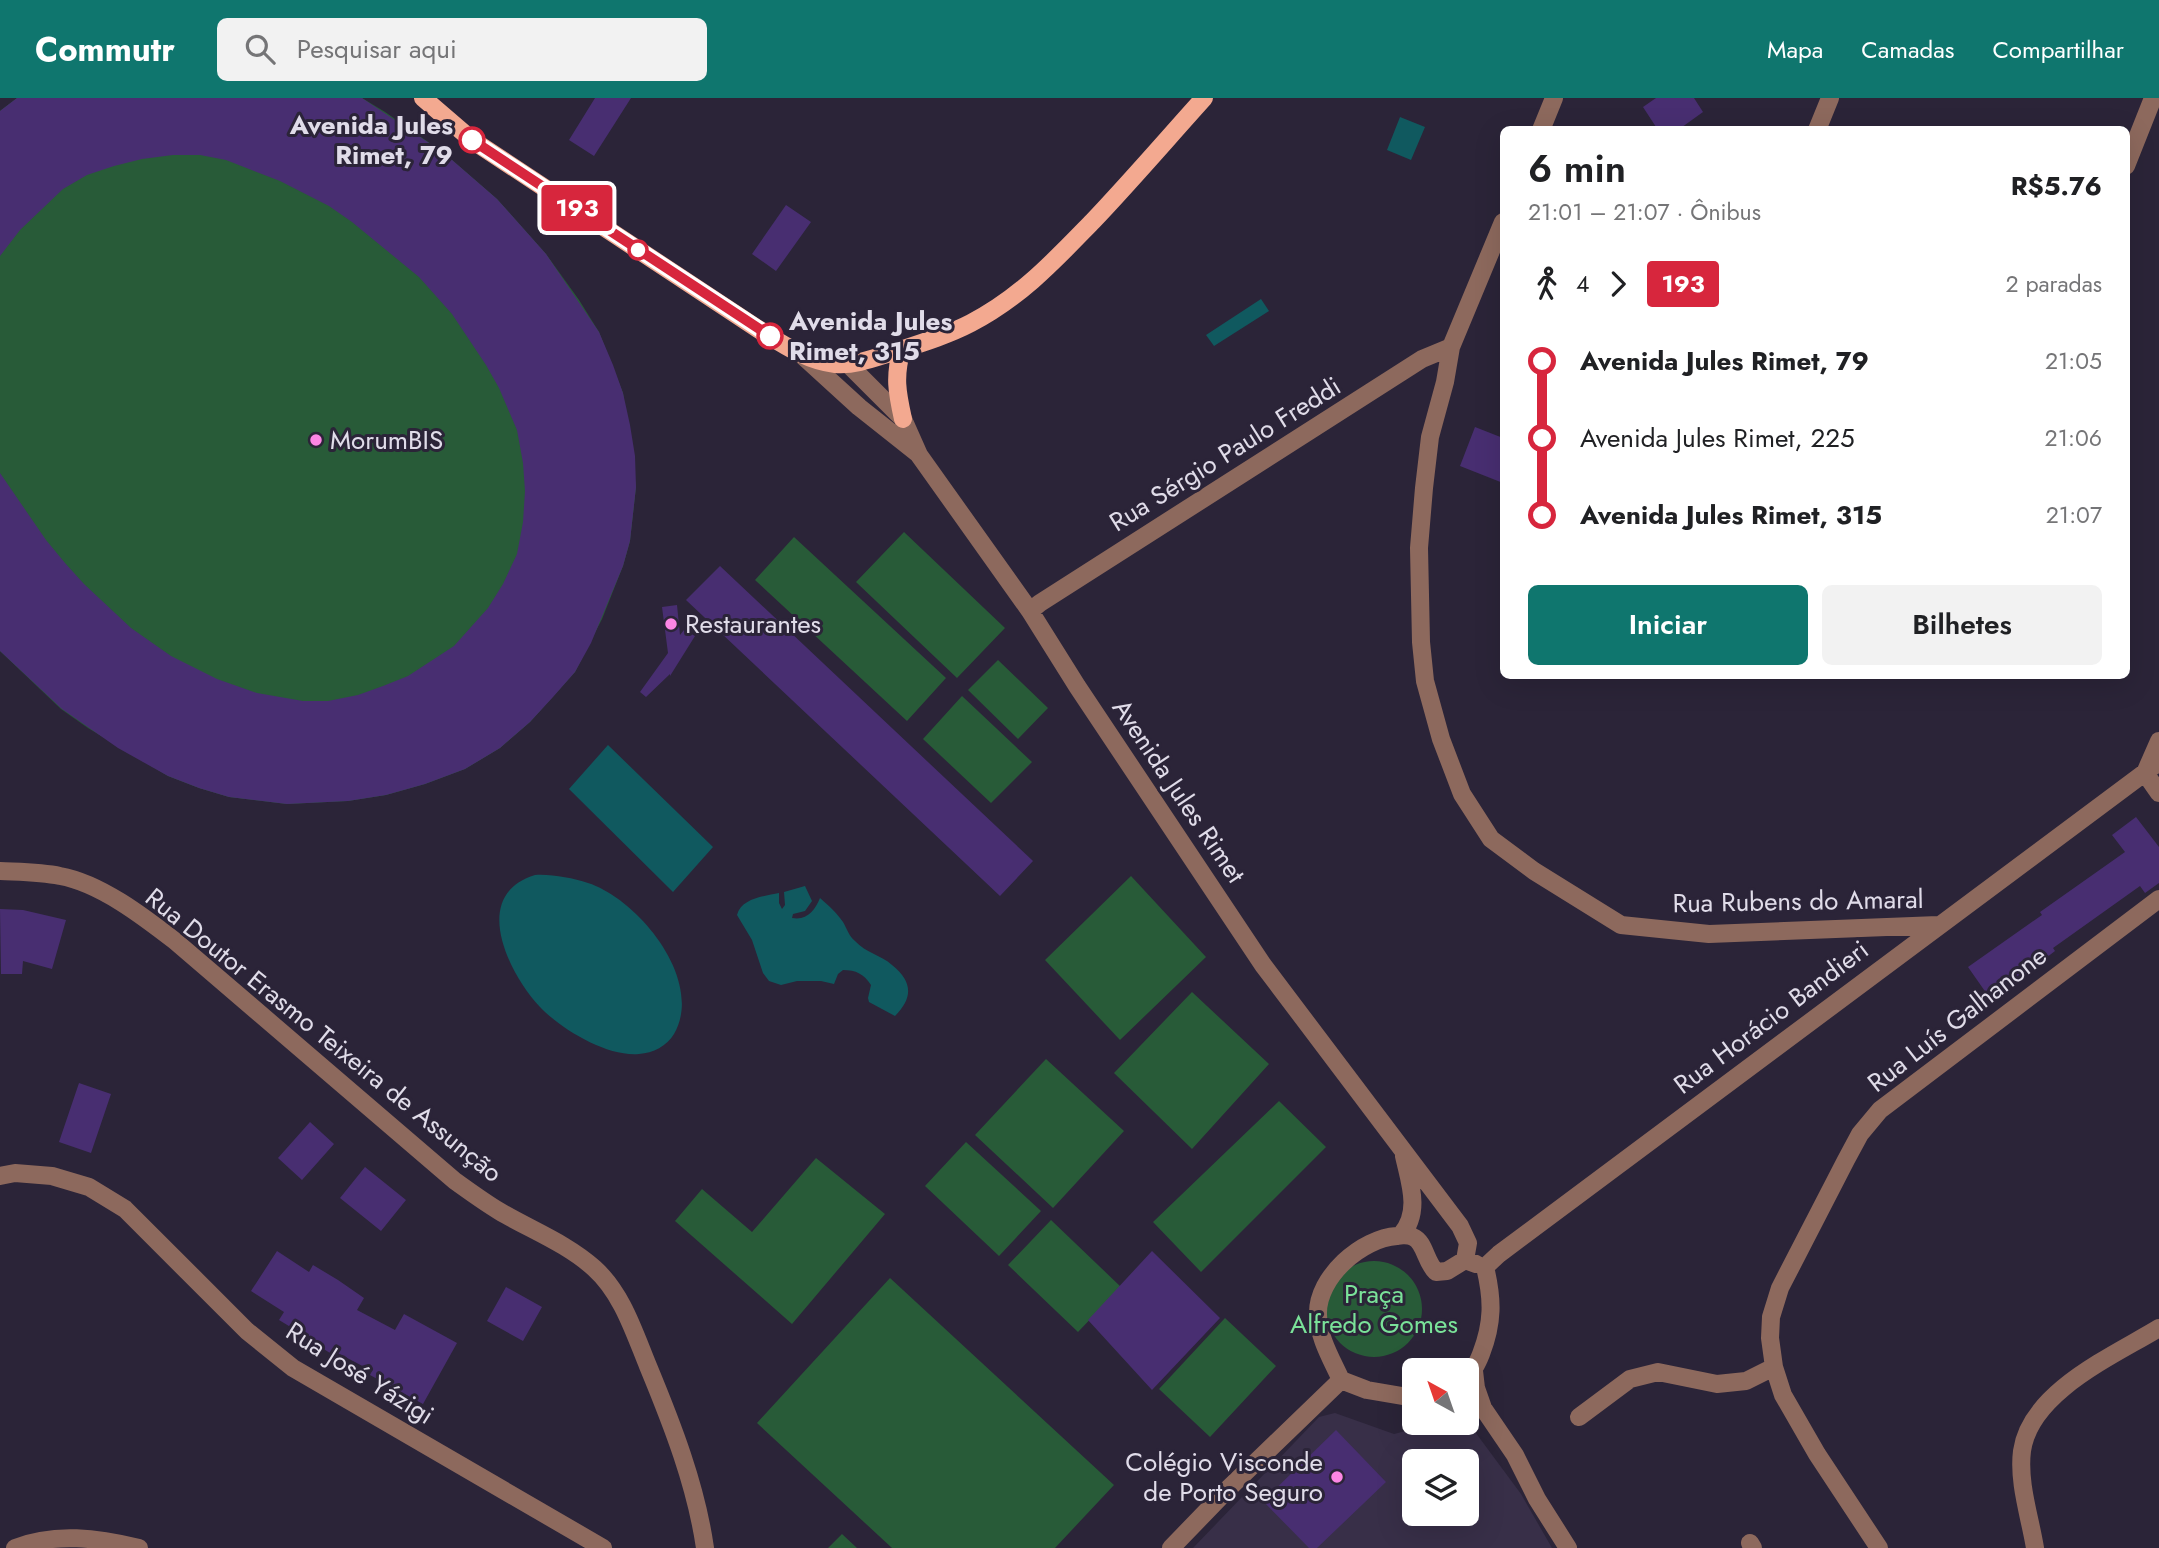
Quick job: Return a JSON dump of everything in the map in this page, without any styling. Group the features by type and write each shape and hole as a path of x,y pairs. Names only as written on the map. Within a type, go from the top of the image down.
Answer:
{"main road":[{"name":"Avenida Jules Rimet","path":"423,98 472,140 727,309 801,354"},
{"path":"801,354 824,362 848,364 931,340 971,323 1004,303 1045,271 1204,98"},
{"path":"902,349 896,378 903,419"}],"street":[{"path":"1819,126 1830,98"},
{"path":"2130,156 2153,98"},
{"path":"1543,126 1554,99"},
{"name":"Rua Rubens do Amaral","path":"1500,229 1451,347 1445,382 1430,437 1419,548 1421,642 1425,681 1441,738 1462,794 1491,838 1534,871 1621,925 1709,933 1938,925"},
{"name":"Rua Sérgio Paulo Freddi","path":"1030,611 1422,359 1451,347"},
{"name":"Avenida Jules Rimet","path":"801,354 859,407 919,455"},
{"name":"Avenida Jules Rimet","path":"848,364 903,419 919,455 1030,611 1263,965 1460,1226 1468,1243 1465,1260"},
{"path":"2159,741 2152,767 2159,793"},
{"name":"Rua Horácio Bandieri","path":"1485,1267 2152,767"},
{"name":"Rua Doutor Erasmo Teixeira de Assunção","path":"0,871 63,876 101,891 143,917 175,941 454,1181 499,1211 560,1243 596,1269 616,1295 633,1328 679,1449 701,1519 705,1548"},
{"name":"Rua Luís Galhanone","path":"1879,1548 1817,1454 1783,1395 1774,1367 1770,1338 1771,1317 1780,1288 1850,1152 1873,1118 1901,1093 2159,899"},
{"name":"Avenida Jules Rimet","path":"1401,1235 1407,1228 1414,1200 1402,1150"},
{"name":"Rua José Yázigi","path":"0,1176 15,1173 52,1176 98,1192 125,1209 247,1331 293,1368 603,1548"},
{"path":"1402,1396 1367,1390 1341,1380 1327,1350 1318,1315 1319,1301 1327,1283 1350,1256 1382,1237 1413,1237 1423,1246 1429,1265 1436,1272 1447,1271 1465,1260 1485,1267 1491,1293 1489,1332 1477,1358"},
{"path":"2035,1548 2023,1481 2022,1452 2036,1415 2050,1399 2087,1372 2159,1328"},
{"path":"1579,1417 1630,1380 1658,1372 1717,1384 1746,1381 1774,1367"},
{"path":"1171,1548 1341,1380"},
{"path":"1479,1397 1483,1408 1516,1455 1537,1499 1568,1548"},
{"path":"15,1548 62,1538 139,1548"}],"shaded area":[{"path":"1400,117 1425,127 1411,160 1387,150"},
{"path":"1261,299 1269,311 1214,346 1206,335"},
{"path":"608,745 713,847 673,892 569,789"},
{"path":"535,875 588,883 607,892 627,906 661,944 674,967 681,990 681,1013 674,1034 664,1045 639,1054 626,1054 599,1046 560,1024 528,993 507,956 499,917 504,899 515,885"},
{"path":"805,886 812,901 805,911 793,914 792,918 802,918 810,914 820,898 841,919 853,939 888,962 904,978 907,996 895,1016 869,1002 871,985 856,972 843,970 834,984 797,981 781,985 769,981 763,973 752,940 737,915 739,909 748,901 779,893 782,909 785,905 784,892"},
{"name":"Colégio Visconde de Porto Seguro","path":"1335,1413 1394,1434 1402,1432 1402,1435 1477,1435 1521,1494 1552,1548 1193,1548 1319,1417"}],"green space":[{"name":"MorumBIS","path":"17,98 362,98 444,153 497,199 546,254 599,332 623,393 636,487 630,541 623,566 602,619 575,672 530,722 500,748 465,769 386,795 348,801 287,804 229,797 168,776 88,728 61,709 0,651 0,111"},
{"path":"904,532 1005,628 957,678 856,582"},
{"path":"794,537 946,678 907,721 755,580"},
{"path":"998,660 1048,708 1018,739 968,690"},
{"path":"962,696 1032,762 991,803 923,739"},
{"path":"1131,876 1206,957 1120,1040 1045,960"},
{"path":"1192,992 1269,1064 1192,1149 1114,1073"},
{"path":"1046,1059 1124,1131 1053,1208 975,1135"},
{"path":"1279,1101 1326,1147 1201,1272 1153,1222"},
{"path":"966,1142 1041,1211 999,1256 925,1186"},
{"path":"816,1158 885,1214 792,1324 675,1221 702,1189 752,1232"},
{"path":"1051,1220 1121,1287 1078,1332 1008,1265"},
{"name":"Praça Alfredo Gomes","path":"1374,1261 1392,1265 1408,1275 1418,1291 1422,1309 1418,1327 1408,1343 1392,1353 1374,1357 1356,1353 1340,1343 1330,1327 1326,1309 1330,1291 1340,1275 1356,1265"},
{"path":"890,1278 1114,1485 1055,1548 892,1548 757,1423"},
{"path":"1225,1318 1276,1366 1210,1437 1159,1389"},
{"path":"842,1534 857,1548 828,1548"}],"building":[{"path":"17,98 362,98 444,153 497,199 546,254 599,332 613,365 630,425 636,487 630,541 623,566 591,643 575,672 530,722 500,748 465,769 386,795 348,801 287,804 229,797 168,776 118,748 62,709 0,651 0,473 65,563 131,628 171,656 217,679 257,693 303,701 328,701 358,695 383,686 408,676 454,646 488,608 517,554 525,491 517,430 499,388 452,314 419,277 352,222 329,206 280,181 226,160 200,155 173,155 114,166 87,175 63,189 20,230 0,256 0,111"},
{"path":"595,98 631,98 594,156 569,140"},
{"path":"1656,98 1694,98 1703,112 1684,126 1655,126 1643,107"},
{"path":"786,205 811,222 776,271 752,254"},
{"path":"1475,427 1500,437 1500,482 1460,466"},
{"path":"720,566 1033,861 1000,896 686,600"},
{"name":"Restaurantes","path":"677,605 680,635 684,630 695,636 670,676 646,697 640,692 668,653 662,607"},
{"path":"2136,817 2159,847 2159,883 2145,893 2140,886 2053,948 2055,951 2025,974 2023,972 1989,997 1968,967 2125,852 2112,835"},
{"path":"0,909 23,910 66,920 52,969 23,961 22,974 1,974"},
{"path":"79,1083 111,1094 91,1153 59,1142"},
{"path":"310,1122 334,1144 302,1180 278,1158"},
{"path":"365,1167 406,1200 381,1231 340,1198"},
{"path":"277,1251 309,1272 313,1265 338,1280 364,1298 357,1310 395,1330 404,1314 457,1343 423,1404 370,1375 372,1371 332,1350 330,1353 306,1338 279,1320 284,1312 251,1291"},
{"path":"1152,1251 1220,1318 1152,1390 1088,1320"},
{"path":"506,1287 542,1307 523,1341 487,1321"},
{"path":"1336,1430 1386,1482 1317,1548 1309,1548 1263,1501"}],"bus line":[{"name":"193","path":"472,140 493,151 770,336"}],"place":[{"name":"Avenida Jules Rimet, 79","path":"472,140"},
{"name":"Avenida Jules Rimet, 315","path":"770,336"},
{"name":"MorumBIS","path":"316,440"},
{"name":"Restaurantes","path":"671,624"},
{"name":"Colégio Visconde de Porto Seguro","path":"1337,1477"}]}
